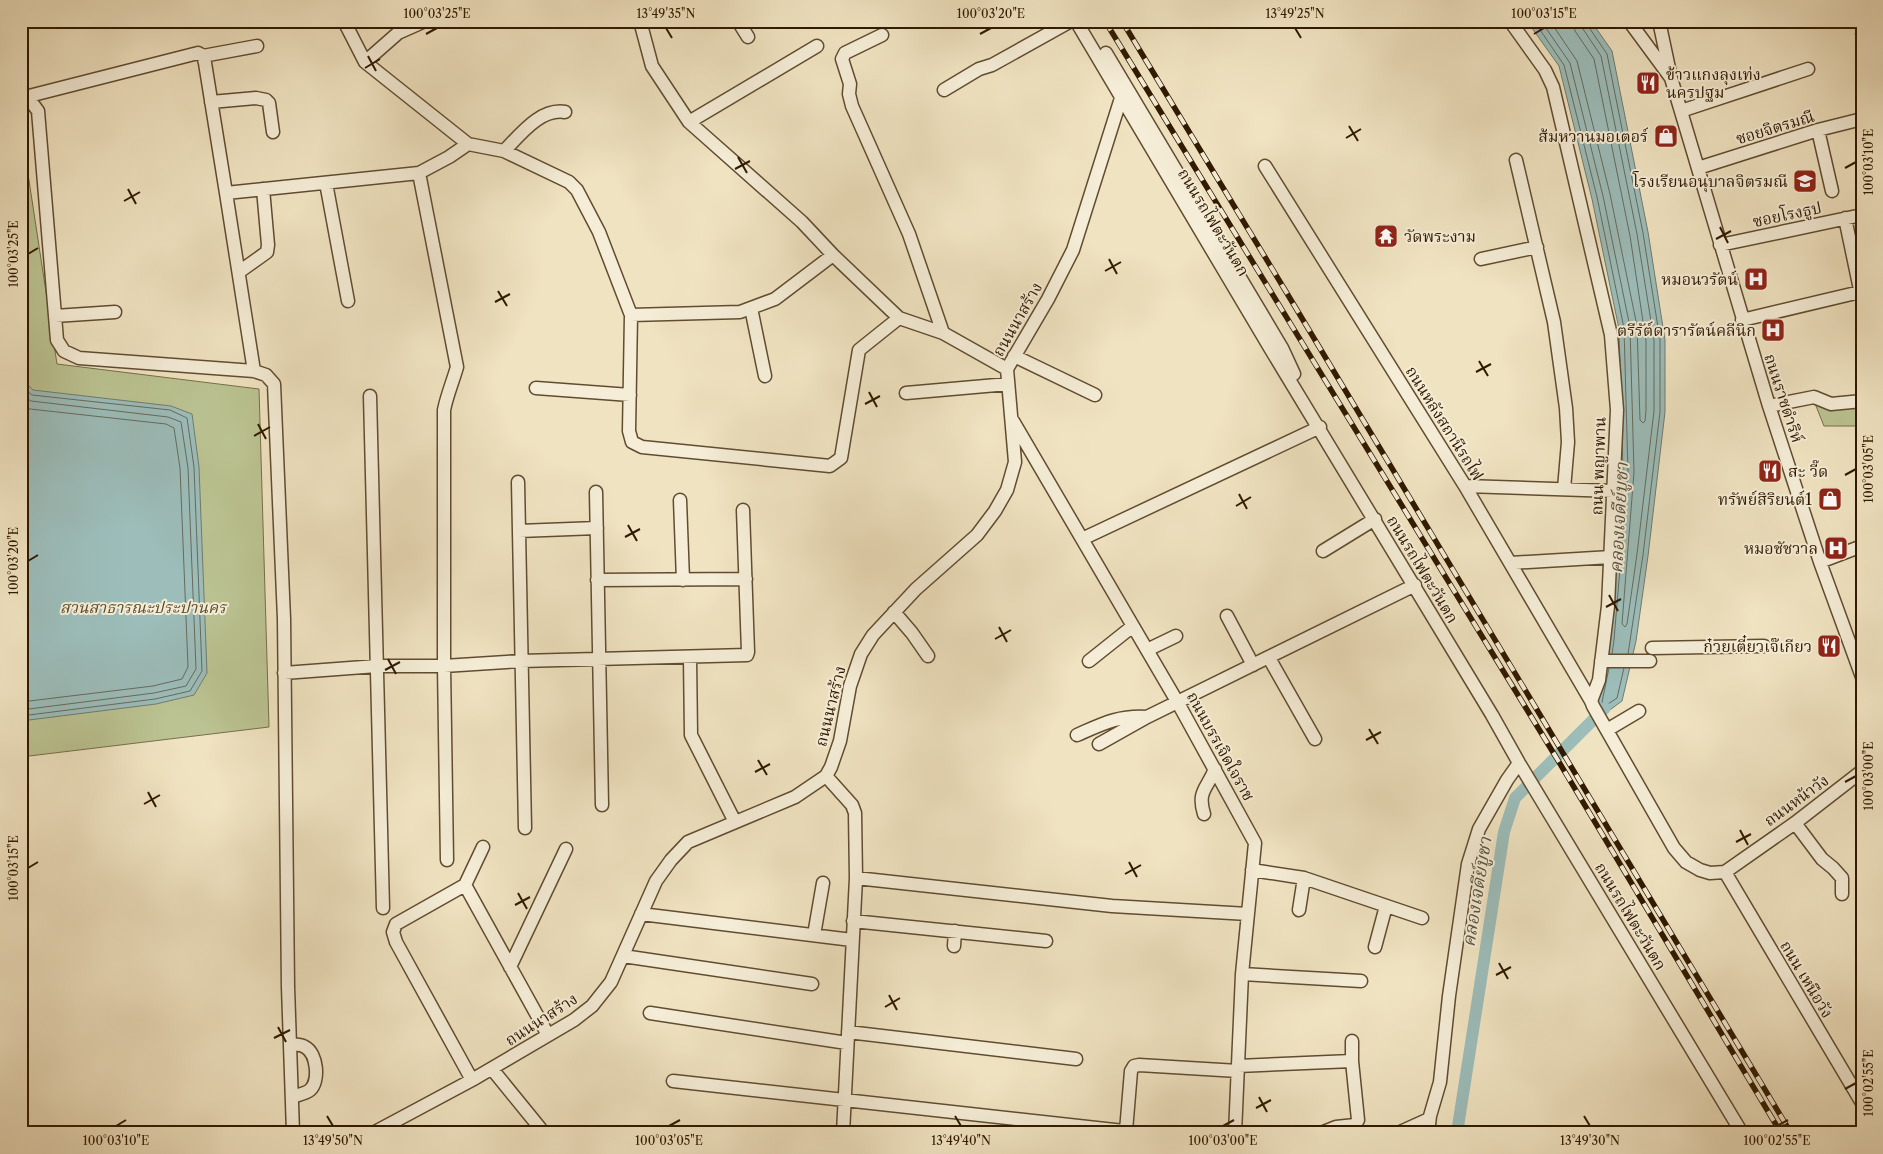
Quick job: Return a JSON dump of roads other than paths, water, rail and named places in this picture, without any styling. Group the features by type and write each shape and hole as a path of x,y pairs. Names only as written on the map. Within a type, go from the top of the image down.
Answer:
{"street":[{"path":"344,21 365,62 468,144 504,151 569,182 577,190 599,232 631,315 629,431 632,442 642,447 830,466 841,458 859,350 899,318"},
{"path":"365,62 398,33 425,21"},
{"path":"640,21 652,66 689,122 802,222 833,255 899,318 943,333 1007,369"},
{"path":"738,21 748,37"},
{"path":"944,90 979,69 992,65 1071,21"},
{"name":"ถนนรถไฟตะวันตก","path":"1076,21 1742,1133"},
{"path":"1086,21 1282,348 1308,409"},
{"name":"ถนน พญาพาน","path":"1510,21 1545,70 1553,87 1611,335 1617,410 1606,661 1592,704"},
{"name":"ถนนราชดำริห์","path":"1629,21 1671,78 1769,406 1820,562 1856,644 1862,677"},
{"path":"1659,21 1671,78"},
{"path":"882,34 845,53 842,59 850,84 850,99 868,145 909,234 943,333"},
{"path":"23,96 176,57 198,53 203,56 257,46"},
{"path":"689,122 818,46"},
{"path":"203,56 254,371"},
{"path":"1681,111 1808,70"},
{"path":"23,96 29,99 38,111 57,340 64,351 80,358 254,371 266,374 274,384 284,619 293,1132"},
{"path":"211,102 256,98 266,100 269,103 273,132"},
{"name":"ถนนนาสร้าง","path":"373,1133 392,1129 574,1020 592,1006 612,982 656,881 671,860 688,842 795,797 826,776 831,768 840,741 850,686 861,654 873,635 916,589 977,535 1007,490 1015,462 1007,369 1073,250 1121,98"},
{"path":"504,151 540,117 549,112 564,112"},
{"name":"ซอยจิตรมณี","path":"1698,168 1818,130 1862,119"},
{"path":"1818,130 1832,191"},
{"path":"226,193 419,173 449,157 468,144"},
{"path":"1516,160 1554,322 1566,408 1568,442 1564,489"},
{"name":"ถนนหลังสถานีรถไฟ","path":"1265,166 1465,486 1592,704"},
{"path":"419,173 456,367 444,410 444,666 447,860"},
{"path":"326,183 348,301"},
{"path":"239,272 266,252 268,245 263,189"},
{"name":"ซอยโรงธูป","path":"1720,245 1862,215"},
{"path":"1742,320 1861,296 1845,218"},
{"path":"1481,259 1537,247"},
{"path":"631,315 740,312 775,299 833,255"},
{"path":"751,308 765,376"},
{"path":"55,316 115,312"},
{"path":"1014,356 1095,395"},
{"path":"906,393 1008,384"},
{"path":"536,388 630,395"},
{"path":"370,396 383,908"},
{"path":"1769,406 1814,397 1831,404 1862,401"},
{"name":"ถนนบรรเจิดใจราช","path":"1010,416 1178,703 1253,839 1255,847 1242,974 1235,1133"},
{"path":"1082,539 1320,427"},
{"path":"518,482 525,828"},
{"path":"1465,486 1614,490"},
{"path":"596,492 602,805"},
{"path":"680,500 683,580"},
{"path":"284,673 377,666 444,666 521,661 747,655 743,510"},
{"path":"1323,551 1375,519"},
{"path":"519,531 597,528"},
{"path":"1820,562 1862,546"},
{"path":"1511,563 1611,557"},
{"path":"597,580 746,579"},
{"path":"1099,744 1147,717 1415,585"},
{"path":"894,612 928,656"},
{"path":"1227,616 1253,666"},
{"path":"1089,661 1133,626"},
{"path":"1147,650 1176,636"},
{"path":"1652,648 1764,646"},
{"path":"690,658 691,736 693,744 734,822"},
{"path":"1269,658 1315,739"},
{"path":"1606,661 1647,661"},
{"path":"1592,704 1674,848 1686,862 1700,870 1710,873 1725,872"},
{"path":"1605,728 1638,711"},
{"path":"1077,735 1111,720 1129,716 1147,717"},
{"path":"1428,1133 1429,1119 1440,1082 1449,996 1468,864 1479,829 1519,763"},
{"path":"1204,814 1201,795 1210,782 1215,769"},
{"name":"ถนนหน้าวัง","path":"1725,872 1795,823 1862,771"},
{"path":"826,776 852,805 855,813 856,878 843,1133"},
{"path":"1795,823 1822,859 1842,878 1842,894"},
{"path":"472,1080 396,942 393,932 396,924 465,885 483,847"},
{"path":"510,966 566,849"},
{"path":"1252,870 1304,878 1422,918"},
{"name":"ถนน เหนือวัง","path":"1725,872 1862,1102"},
{"path":"856,878 1112,906 1248,914"},
{"path":"1299,910 1304,878"},
{"path":"814,935 823,883"},
{"path":"465,885 548,1035"},
{"path":"1375,947 1386,906"},
{"path":"641,914 852,940"},
{"path":"853,921 1046,941"},
{"path":"954,946 955,931"},
{"path":"623,956 812,984"},
{"path":"1242,974 1361,981"},
{"path":"650,1014 848,1037 1076,1059"},
{"path":"1321,1133 1336,1127 1356,1125 1358,1120 1352,1061 1352,1041"},
{"path":"290,1044 304,1046 310,1050 314,1059 316,1076 314,1086 308,1091 292,1097"},
{"path":"1126,1131 1134,1066 1238,1069 1352,1061"},
{"path":"492,1068 540,1128"},
{"path":"673,1081 1142,1133"},
{"path":"1398,1133 1429,1119"},
{"path":"272,1133 320,1133"}],"water":[{"path":"1527,21 1591,21 1612,51 1648,232 1665,340 1665,412 1636,641 1622,701 1603,715 1597,703 1609,640 1623,472 1619,329 1592,199 1559,66"},
{"path":"21,378 33,390 171,406 192,414 199,467 207,673 194,695 156,704 21,721"}],"waterway":[{"name":"คลองเจดีย์บูชา","path":"1457,1133 1504,832 1515,798 1605,708"}],"railway":[{"path":"1105,21 1559,762 1781,1133"},
{"path":"1122,21 1791,1133"}],"place":[{"name":"ข้าวแกงลุงเท่ง นครปฐม","path":"1648,83"},
{"name":"ส้มหวานมอเตอร์","path":"1666,136"},
{"name":"โรงเรียนอนุบาลจิตรมณี","path":"1805,181"},
{"name":"วัดพระงาม","path":"1386,236"},
{"name":"หมอนวรัตน์","path":"1756,279"},
{"name":"ตรีรัต์ดารารัตน์คลีนิก","path":"1773,330"},
{"name":"สะ วี๊ด","path":"1770,471"},
{"name":"ทรัพย์สิริยนต์1","path":"1830,499"},
{"name":"หมอชัชวาล","path":"1836,548"},
{"name":"ก๋วยเตี๋ยวเจ๊เกียว","path":"1829,646"}],"park label":[{"name":"สวนสาธารณะประปานคร","path":"143,607"}]}
